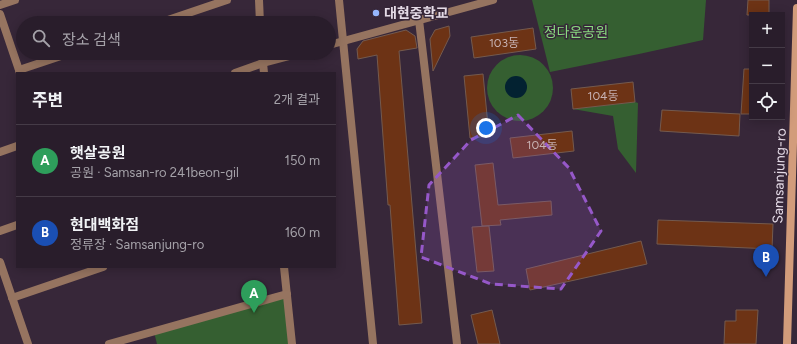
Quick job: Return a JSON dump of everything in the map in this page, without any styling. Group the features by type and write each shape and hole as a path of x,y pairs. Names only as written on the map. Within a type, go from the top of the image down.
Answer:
{"street":[{"path":"0,5 15,0"},
{"path":"180,16 227,0"},
{"path":"258,0 259,16"},
{"path":"339,0 373,344"},
{"path":"336,43 493,0"},
{"name":"Samsanjung-ro","path":"787,344 794,204 797,8"},
{"path":"0,14 19,72 51,60"},
{"path":"419,20 457,344"},
{"path":"263,60 264,72"},
{"path":"237,72 277,60"},
{"path":"0,152 16,146"},
{"path":"0,231 16,225"},
{"path":"0,262 28,344"},
{"path":"12,298 100,268"},
{"path":"284,268 292,344"},
{"path":"109,344 286,294"}],"highlighted area":[{"path":"518,115 569,168 601,231 561,289 491,284 421,257 429,185 471,140"}],"green space":[{"name":"정다운공원","path":"532,0 706,0 703,40 550,72"},
{"path":"514,55 526,55 533,57 544,64 551,75 553,88 551,101 544,112 533,119 526,121 514,121 507,119 496,112 489,101 487,94 487,82 489,75 496,64 507,57"},
{"path":"635,102 638,103 636,173 618,149 613,116 573,109"},
{"path":"287,294 292,344 157,344 154,332"}],"water":[{"path":"516,76 524,79 527,87 524,95 516,98 508,95 505,87 508,79"}],"building":[{"path":"748,0 769,0 769,12 749,12 749,15 747,15"},
{"path":"449,26 450,36 433,71 430,39 435,30"},
{"path":"533,28 536,49 474,58 471,37"},
{"path":"406,30 415,36 417,48 399,51 422,323 399,325 390,205 388,205 377,55 358,59 357,49 363,41"},
{"path":"744,69 749,69 749,114 741,114"},
{"path":"483,74 489,136 470,138 464,76"},
{"path":"633,82 635,102 573,109 571,89"},
{"path":"662,110 740,114 739,136 660,131"},
{"path":"572,131 574,151 513,158 510,138"},
{"path":"493,163 498,205 551,201 552,215 500,220 501,225 482,226 475,165"},
{"path":"658,220 773,224 772,249 657,244"},
{"path":"489,226 494,271 477,272 472,227"},
{"path":"641,241 647,264 530,290 526,269"},
{"path":"492,310 500,344 478,344 471,315"},
{"path":"736,310 758,310 756,344 724,344 725,321 736,321"}],"place":[{"name":"대현중학교","path":"376,13"},
{"name":"현대백화점","path":"766,277"},
{"name":"햇살공원","path":"254,313"}]}
